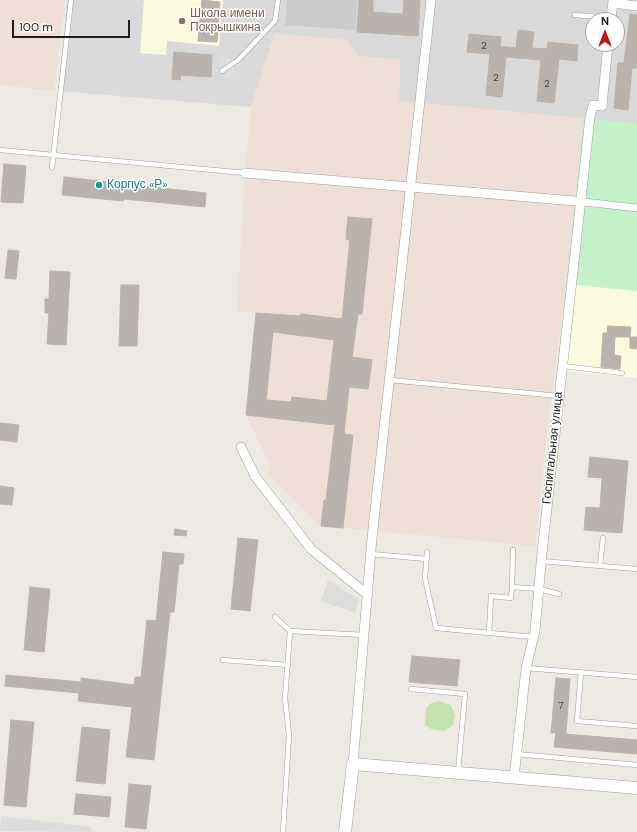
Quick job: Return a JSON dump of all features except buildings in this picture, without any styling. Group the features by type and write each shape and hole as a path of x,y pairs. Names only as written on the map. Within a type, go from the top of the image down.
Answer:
{"street":[{"path":"346,832 371,554 412,188 431,0"},
{"path":"612,12 613,2 637,6"},
{"name":"Госпитальная улица","path":"514,778 526,668 533,637 539,589 578,202 593,105 602,106 607,52"},
{"path":"245,173 637,208"},
{"path":"242,447 255,476 311,549 368,595"},
{"path":"353,764 637,788"}],"lane":[{"path":"52,168 71,0"},
{"path":"222,71 238,60 275,21 278,0"},
{"path":"574,15 585,16"},
{"path":"0,150 245,173"},
{"path":"562,366 622,373"},
{"path":"390,380 559,396"},
{"path":"600,566 603,538"},
{"path":"489,633 491,596 511,598 514,550"},
{"path":"427,552 425,578 436,628 533,637"},
{"path":"371,554 427,559"},
{"path":"541,561 637,569"},
{"path":"512,587 539,589 559,594"},
{"path":"275,617 290,631 364,636"},
{"path":"283,832 289,735 285,698 290,631"},
{"path":"223,660 288,665"},
{"path":"526,668 637,677"},
{"path":"582,672 577,721 637,726"},
{"path":"411,689 465,694 458,773"},
{"path":"517,754 637,766"}],"shaded area":[{"path":"0,0 65,0 54,91 0,85"},
{"path":"67,0 637,0 637,124 399,101 400,60 358,56 275,33 251,107 59,91"},
{"name":"Школа имени Покрышкина","path":"144,0 223,0 219,46 167,41 166,55 140,53"},
{"path":"287,0 357,0 355,30 285,25"},
{"path":"275,33 347,40 358,56 400,60 399,101 583,118 567,284 551,397 535,546 321,526 266,473 272,470 246,415 256,313 237,311 245,173 251,107"},
{"path":"220,58 234,60 233,78 218,77"},
{"path":"576,285 637,291 637,378 566,371"},
{"path":"328,580 359,599 355,613 321,601"},
{"path":"1,816 91,827 92,832 0,831"}],"green space":[{"path":"583,118 637,124 637,291 567,284"},
{"path":"440,701 451,705 455,715 453,725 445,731 431,729 425,725 426,709 431,703"}],"place":[{"name":"Школа имени Покрышкина","path":"182,21"},
{"name":"Корпус «Р»","path":"99,185"}]}
